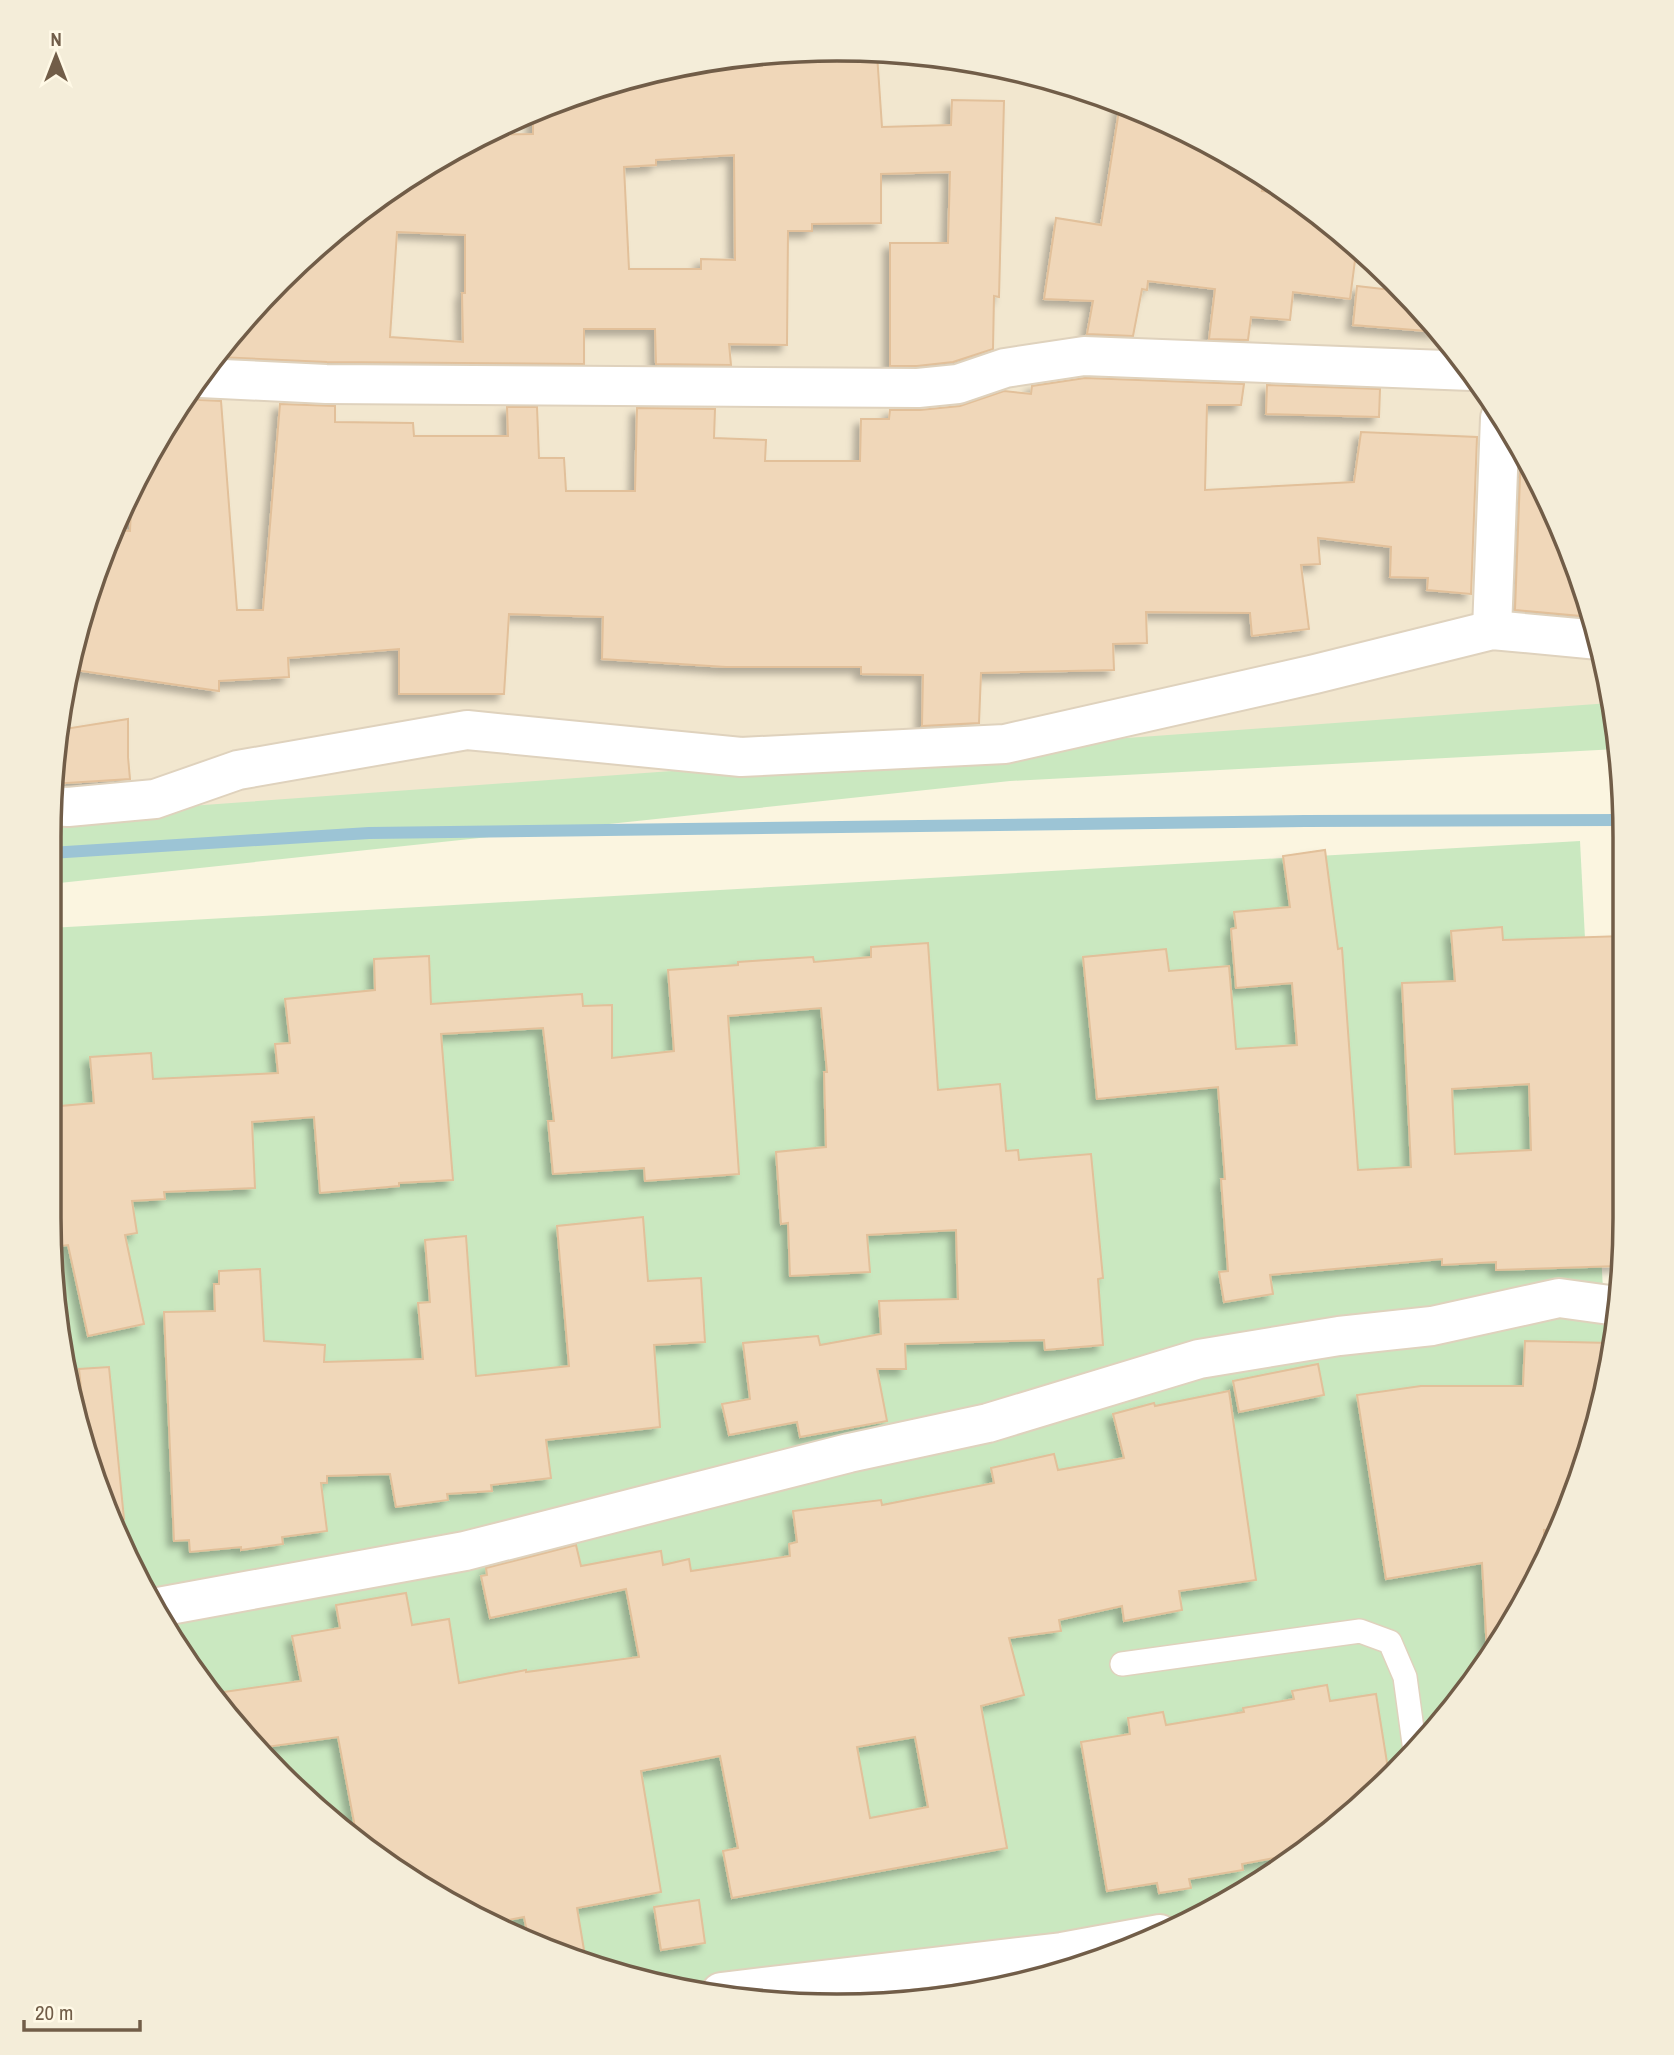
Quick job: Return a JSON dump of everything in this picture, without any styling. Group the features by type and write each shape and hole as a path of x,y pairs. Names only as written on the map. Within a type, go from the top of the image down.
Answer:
{"street":[{"path":"211,379 326,384 918,388 958,384 1005,368 1084,356 1456,370"},
{"path":"1492,630 1499,434"},
{"path":"62,807 155,799 238,770 467,730 741,757 1005,744 1315,674 1492,630 1587,639"},
{"path":"165,1606 465,1550 849,1453 988,1423 1199,1359 1339,1336 1432,1326 1559,1298 1607,1305"},
{"path":"755,1989 1063,1959 1084,1954"}],"lane":[{"path":"1122,1664 1360,1631 1390,1642 1405,1677 1413,1737"}],"shaded area":[{"path":"837,61 938,68 988,76 1086,102 1134,120 1225,165 1268,192 1348,254 1386,288 1452,365 1509,449 1533,494 1572,588 1598,686 1606,741 61,844 63,786 76,686 102,588 120,540 165,449 192,406 222,365 288,288 365,222 406,192 449,165 540,120 588,102 686,76 786,63"}],"green space":[{"path":"1601,704 1607,750 1010,781 61,883 62,815"},
{"path":"1580,841 1605,1326 1586,1419 1554,1515 1509,1606 1482,1649 1452,1690 1386,1767 1309,1833 1268,1863 1225,1890 1134,1935 1086,1953 988,1979 888,1992 837,1994 786,1992 686,1979 588,1953 540,1935 449,1890 406,1863 365,1833 288,1767 222,1690 192,1649 141,1561 102,1467 76,1369 68,1319 61,1218 61,927"}],"building":[{"path":"786,63 878,63 882,127 951,125 952,100 1004,101 999,297 994,296 993,349 953,362 890,366 890,243 948,243 950,172 881,174 881,223 812,224 812,231 788,231 787,345 729,344 731,365 656,364 655,329 584,329 584,364 327,362 228,358 288,288 365,222 449,165 494,141 508,134 533,134 533,123 540,120 636,88 686,76","holes":["734,155 735,260 701,259 701,269 629,269 624,167 656,165 656,160","397,232 465,235 463,342 390,337"]},
{"path":"1118,114 1180,141 1225,165 1309,222 1355,260 1350,299 1293,292 1290,320 1251,317 1248,340 1209,339 1215,289 1148,281 1147,290 1142,289 1133,336 1087,334 1093,301 1044,299 1056,218 1101,225"},
{"path":"1357,286 1387,290 1424,331 1353,325"},
{"path":"1085,378 1244,384 1241,405 1207,405 1205,490 1354,482 1361,432 1477,437 1471,594 1427,590 1428,578 1390,577 1391,547 1318,538 1320,564 1301,565 1309,629 1252,636 1250,613 1146,612 1147,643 1113,644 1114,670 981,673 979,723 922,726 923,675 861,674 861,667 726,667 602,659 603,617 509,614 504,694 399,694 399,649 288,658 289,677 219,681 219,691 80,671 102,588 120,540 124,531 130,531 131,517 141,494 165,449 197,399 221,401 237,610 263,610 280,404 335,406 335,422 413,423 414,436 508,436 507,407 537,407 539,458 564,458 566,491 635,491 637,408 715,409 714,438 766,440 765,461 860,461 861,419 889,419 890,410 960,406 1004,391 1031,394 1032,386"},
{"path":"1267,385 1380,389 1379,417 1266,414"},
{"path":"1520,470 1554,540 1580,616 1515,610"},
{"path":"128,719 130,779 63,783 69,728"},
{"path":"1325,850 1338,949 1342,948 1358,1170 1411,1167 1402,983 1455,981 1451,931 1502,927 1503,940 1613,936 1611,1266 1496,1270 1496,1262 1442,1265 1442,1259 1270,1275 1273,1294 1224,1302 1219,1272 1228,1271 1218,1087 1097,1099 1083,957 1166,949 1169,971 1229,966 1236,1049 1297,1045 1292,983 1236,988 1231,929 1236,928 1234,912 1290,907 1283,856","holes":["1529,1084 1531,1150 1455,1154 1452,1089"]},
{"path":"928,943 938,1090 1000,1084 1006,1151 1018,1150 1019,1160 1091,1154 1103,1278 1098,1279 1103,1345 1045,1350 1044,1340 905,1344 906,1369 877,1369 887,1421 800,1437 797,1422 729,1435 722,1404 750,1399 743,1343 818,1336 820,1345 881,1334 879,1301 958,1299 956,1230 867,1235 870,1272 790,1276 788,1223 781,1224 776,1152 826,1147 824,1072 827,1072 821,1008 728,1016 739,1174 645,1181 644,1168 553,1174 548,1121 554,1121 543,1028 441,1034 453,1180 399,1183 399,1186 320,1193 314,1117 252,1122 255,1188 164,1192 165,1199 132,1201 137,1233 125,1235 144,1324 88,1336 68,1245 62,1246 61,1106 94,1103 90,1057 151,1053 153,1079 278,1073 275,1044 290,1043 285,999 375,990 374,959 429,956 431,1004 582,994 583,1006 612,1005 612,1058 674,1051 668,970 813,957 814,962 871,957 871,947"},
{"path":"643,1217 648,1281 701,1278 705,1342 654,1345 660,1427 546,1440 551,1478 491,1485 492,1491 447,1494 448,1500 396,1507 390,1474 327,1476 327,1483 321,1483 327,1531 282,1537 283,1544 241,1550 241,1547 190,1552 189,1540 174,1541 164,1312 215,1311 214,1284 219,1284 219,1271 260,1269 264,1341 325,1345 324,1362 423,1359 418,1303 430,1302 425,1240 466,1236 476,1376 569,1366 557,1226"},
{"path":"1525,1341 1602,1343 1586,1419 1554,1515 1547,1530 1544,1530 1544,1536 1533,1561 1486,1642 1482,1563 1386,1579 1357,1395 1421,1386 1523,1386"},
{"path":"1318,1364 1324,1395 1239,1412 1233,1381"},
{"path":"109,1367 124,1519 120,1515 102,1467 81,1391 79,1369"},
{"path":"1229,1391 1256,1580 1179,1591 1182,1610 1124,1621 1122,1606 1059,1620 1061,1631 1009,1638 1024,1695 981,1706 1007,1848 732,1898 723,1851 738,1848 720,1756 641,1771 661,1892 577,1908 584,1950 581,1951 526,1929 524,1917 508,1920 494,1914 406,1863 354,1824 338,1737 270,1747 224,1692 301,1681 292,1636 340,1628 336,1605 406,1593 412,1625 449,1619 459,1683 526,1670 639,1657 626,1589 490,1618 481,1576 487,1575 486,1568 576,1545 581,1566 661,1551 663,1565 689,1559 691,1571 790,1556 789,1544 797,1542 793,1511 881,1500 882,1505 994,1483 991,1468 1054,1454 1058,1470 1124,1458 1113,1414 1154,1403 1155,1406","holes":["915,1737 928,1807 870,1818 857,1747"]},
{"path":"1327,1685 1330,1701 1376,1694 1387,1765 1348,1801 1275,1858 1242,1864 1243,1870 1189,1879 1191,1888 1159,1893 1157,1883 1107,1891 1081,1742 1130,1734 1128,1718 1163,1712 1166,1725 1244,1712 1243,1708 1294,1699 1292,1691"},
{"path":"699,1900 705,1943 661,1950 654,1907"}],"waterway":[{"path":"61,852 369,833 1305,821 1612,820"}]}
